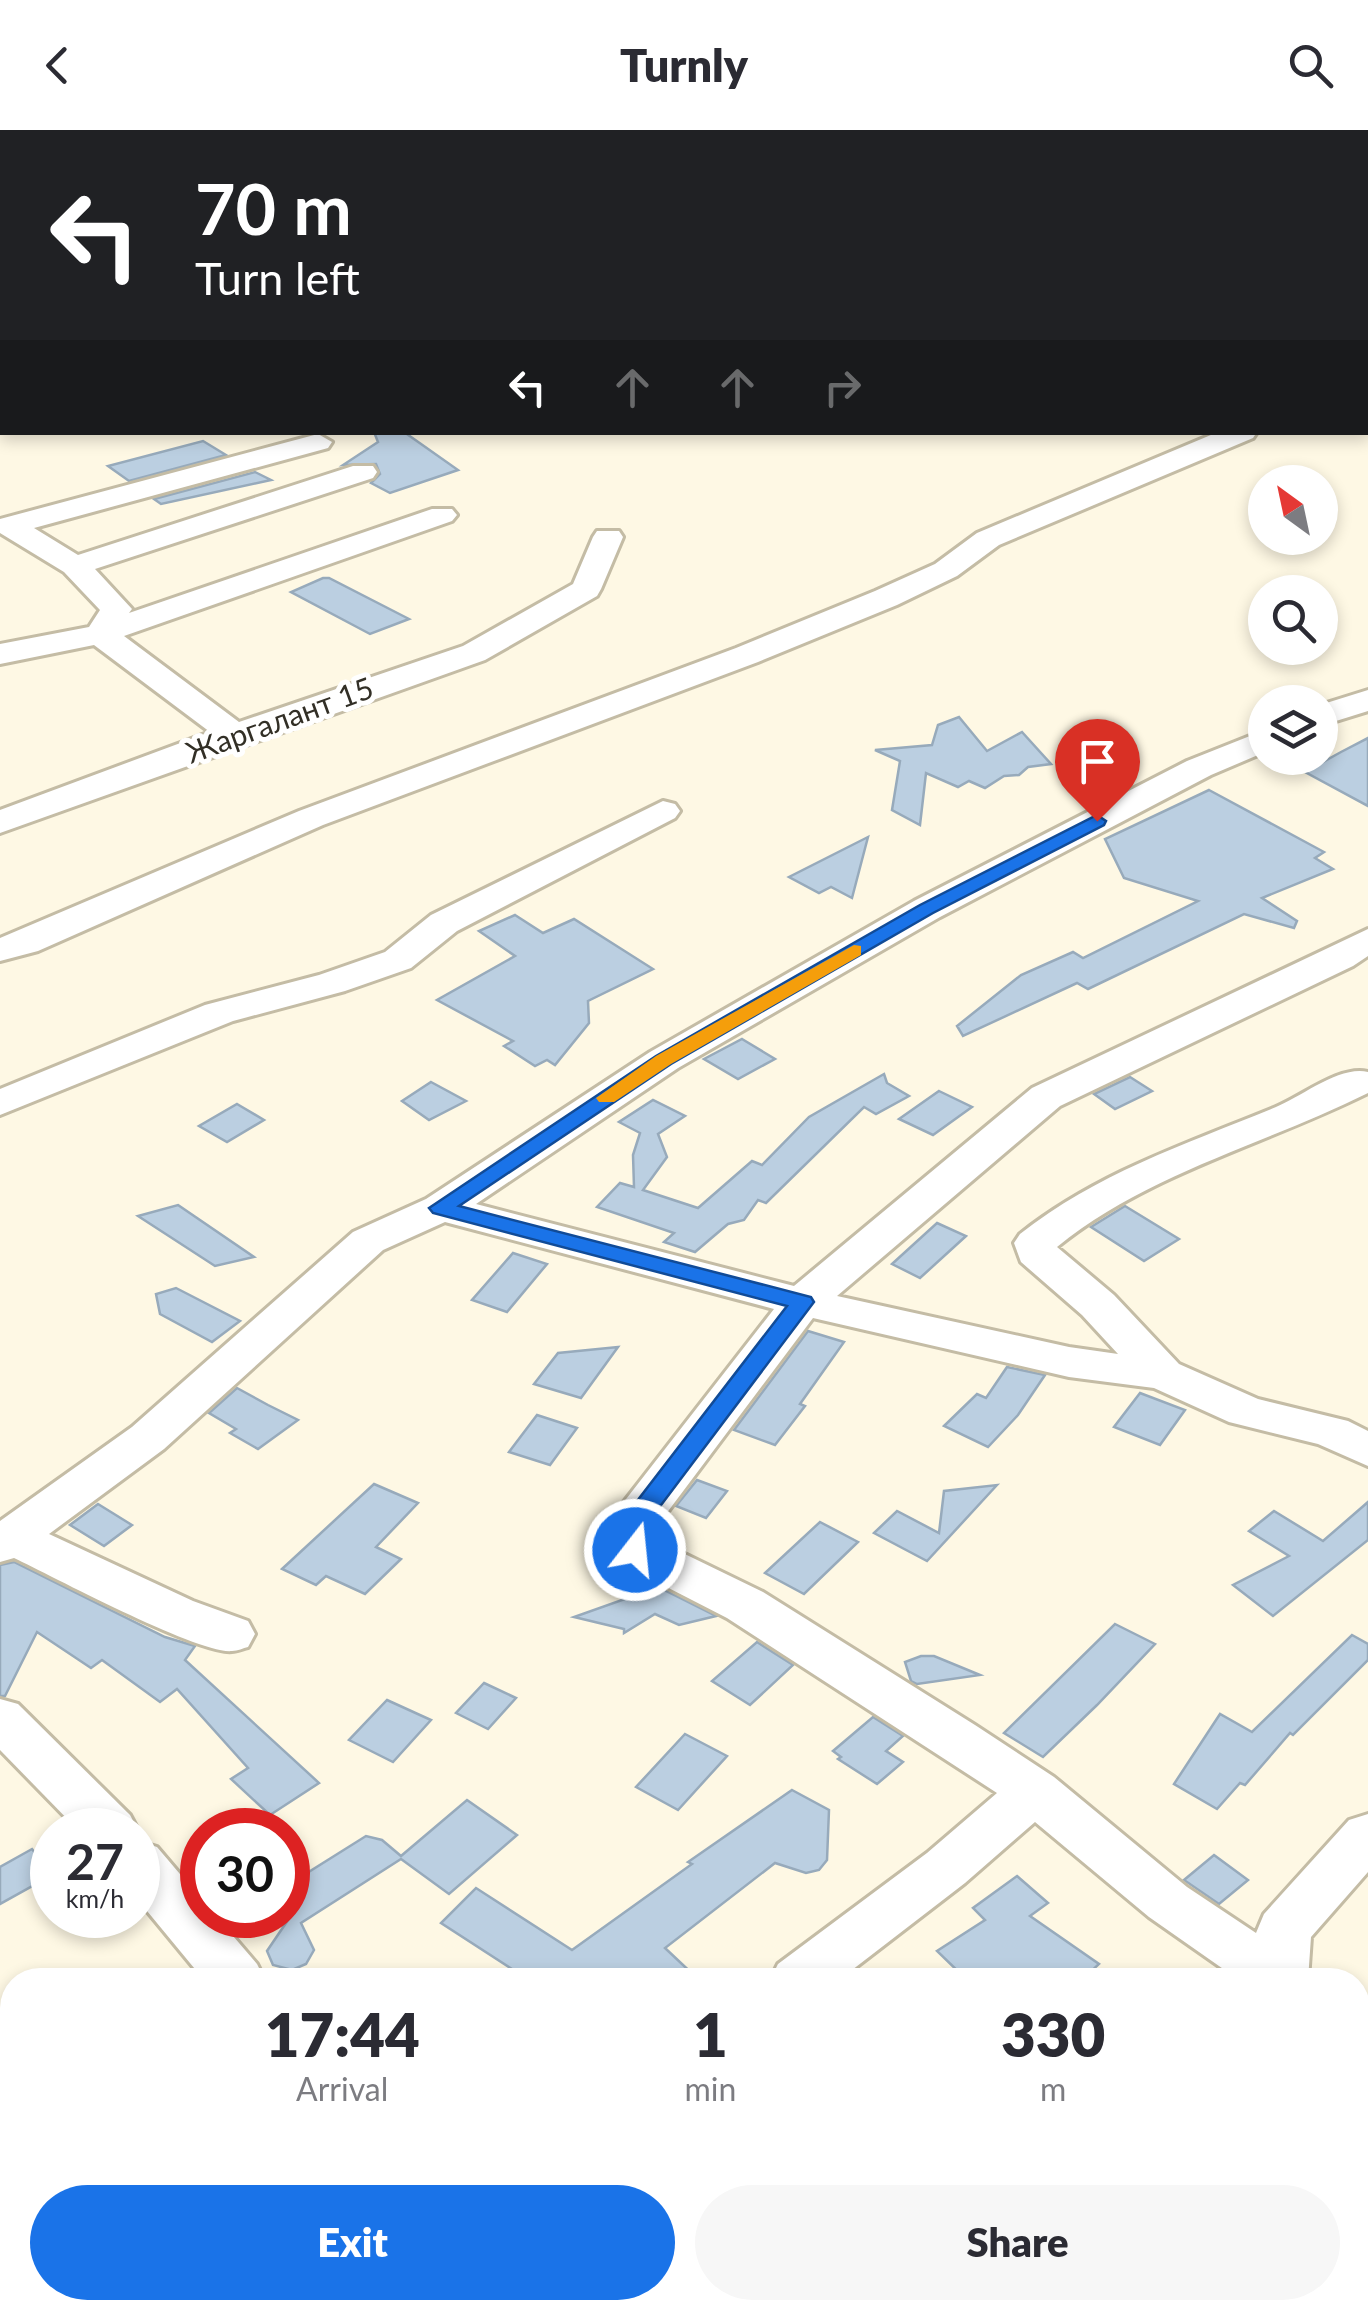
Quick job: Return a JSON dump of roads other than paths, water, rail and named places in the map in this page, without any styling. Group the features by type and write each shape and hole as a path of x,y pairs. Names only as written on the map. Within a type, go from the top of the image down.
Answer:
{"street":[{"path":"0,950 25,943 311,818 746,655 886,598 946,570 988,538 1236,435"},
{"path":"5,527 318,442"},
{"path":"75,566 363,472"},
{"path":"0,654 100,634 442,515"},
{"path":"5,527 75,566 116,609 100,634"},
{"name":"Жаргалант 15","path":"0,822 234,734 474,653 586,590 608,537"},
{"path":"100,634 234,734"},
{"path":"1338,710 1368,700"},
{"path":"6,1541 148,1438 368,1241 441,1208 664,1060 926,909 1200,768 1248,747"},
{"path":"0,1103 218,1013 332,984 398,960 444,923 662,811"},
{"path":"1264,1968 1168,1902 1034,1791 745,1605 635,1550 633,1524 802,1302 1046,1097 1340,958 1368,940"},
{"path":"1163,1374 1098,1305 1036,1253 1035,1242 1119,1188 1207,1145 1294,1114 1360,1082"},
{"path":"441,1208 802,1302 1069,1362 1163,1374 1245,1411 1332,1432 1368,1450"},
{"path":"6,1541 230,1634"},
{"path":"0,1718 88,1808"},
{"path":"814,1968 946,1868 1034,1791"},
{"path":"1281,1968 1284,1930 1368,1835"},
{"path":"160,1888 227,1968"}]}
